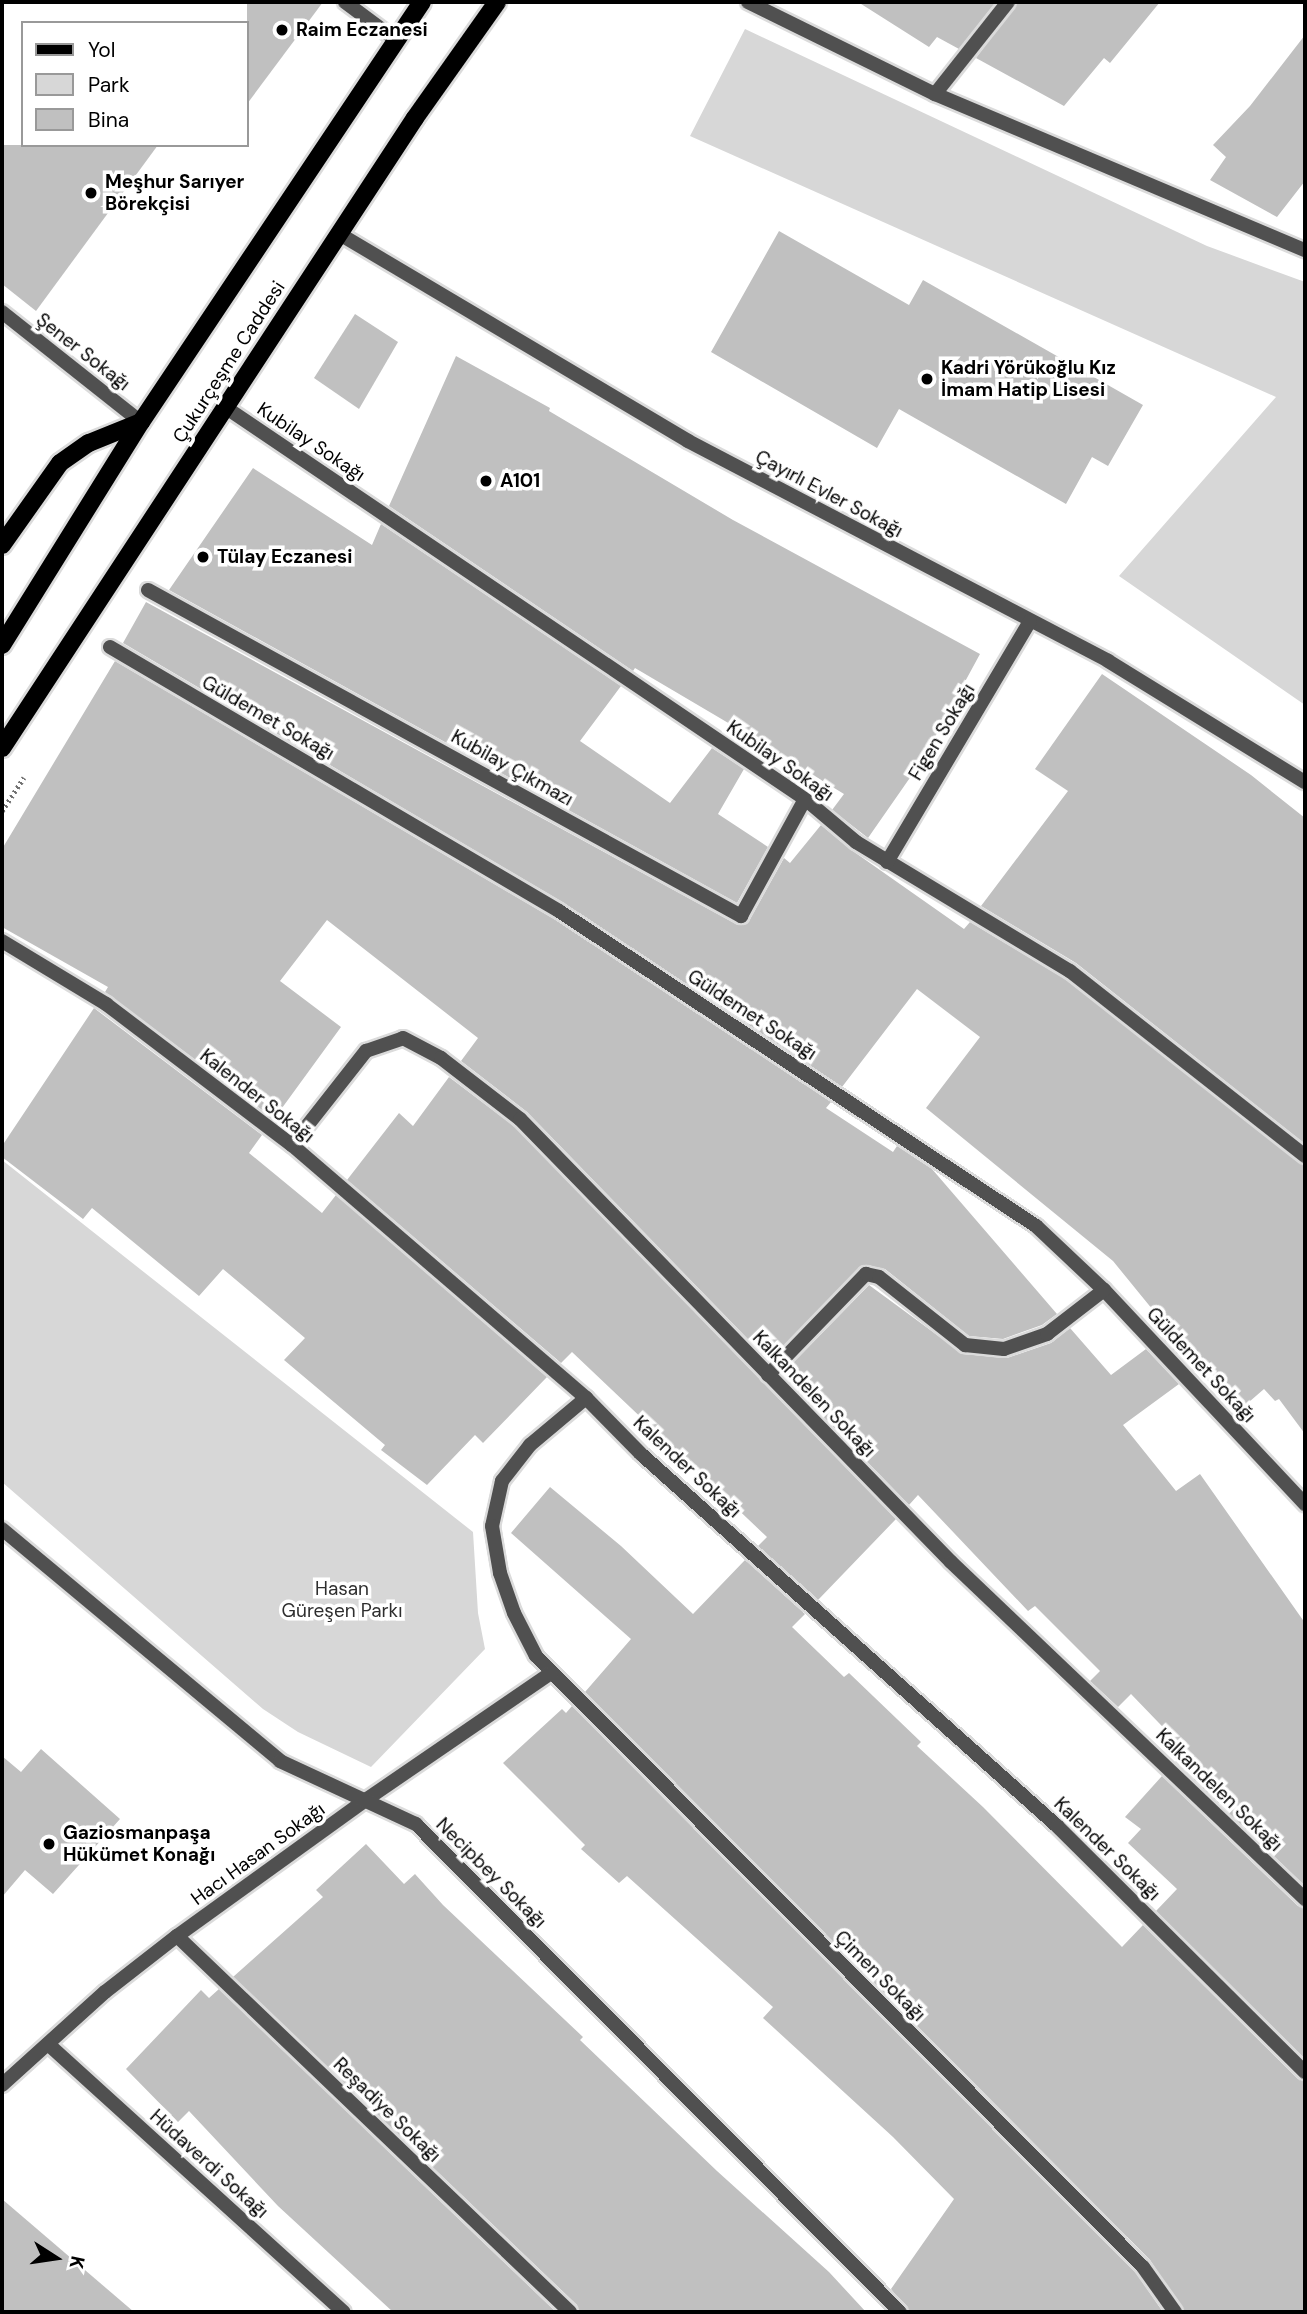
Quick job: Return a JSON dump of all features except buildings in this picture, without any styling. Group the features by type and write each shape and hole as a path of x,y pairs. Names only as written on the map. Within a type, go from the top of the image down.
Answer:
{"main road":[{"name":"Çukurçeşme Caddesi","path":"2,645 141,422 422,2"},
{"name":"Çukurçeşme Caddesi","path":"2,748 338,233 497,2"},
{"path":"2,545 60,463 89,443 141,422"}],"street":[{"path":"345,2 397,40"},
{"path":"748,2 934,94 1305,250"},
{"path":"934,94 1007,2"},
{"name":"Çayırlı Evler Sokağı","path":"338,233 688,441 1108,661 1305,782"},
{"name":"Şener Sokağı","path":"2,312 141,422"},
{"name":"Kubilay Sokağı","path":"225,407 805,799 856,842 1070,971 1305,1156"},
{"name":"Kubilay Çıkmazı","path":"148,590 741,916 805,799"},
{"name":"Figen Sokağı","path":"887,862 1030,621"},
{"name":"Güldemet Sokağı","path":"110,647 559,911 1036,1226 1104,1290 1305,1504"},
{"name":"Kalender Sokağı","path":"2,940 106,1004 292,1145 586,1398 641,1454 1057,1826 1305,2072"},
{"name":"Kalkandelen Sokağı","path":"292,1145 366,1051 402,1038 441,1058 520,1119 951,1562 1305,1899"},
{"path":"768,1375 866,1274 879,1277 965,1345 1004,1349 1047,1334 1104,1290"},
{"name":"Çimen Sokağı","path":"586,1398 530,1445 502,1481 492,1526 500,1573 514,1613 536,1656 1143,2267 1175,2312"},
{"name":"Necipbey Sokağı","path":"2,1529 280,1761 416,1824 900,2312"},
{"name":"Hacı Hasan Sokağı","path":"2,2085 105,1992 177,1936 367,1799 551,1673"},
{"name":"Reşadiye Sokağı","path":"177,1936 570,2312"},
{"name":"Hüdaverdi Sokağı","path":"48,2044 344,2312"}],"green space":[{"path":"745,29 1207,246 1305,282 1305,705 1119,576 1276,397 690,136"},
{"name":"Hasan Güreşen Parkı","path":"2,1160 473,1532 478,1613 485,1649 371,1767 298,1732 263,1709 2,1482"}],"place":[{"name":"Raim Eczanesi","path":"282,30"},
{"name":"Meşhur Sarıyer Börekçisi","path":"91,193"},
{"name":"Kadri Yörükoğlu Kız İmam Hatip Lisesi","path":"927,379"},
{"name":"A101","path":"486,481"},
{"name":"Tülay Eczanesi","path":"203,557"},
{"name":"Gaziosmanpaşa Hükümet Konağı","path":"49,1844"}]}
